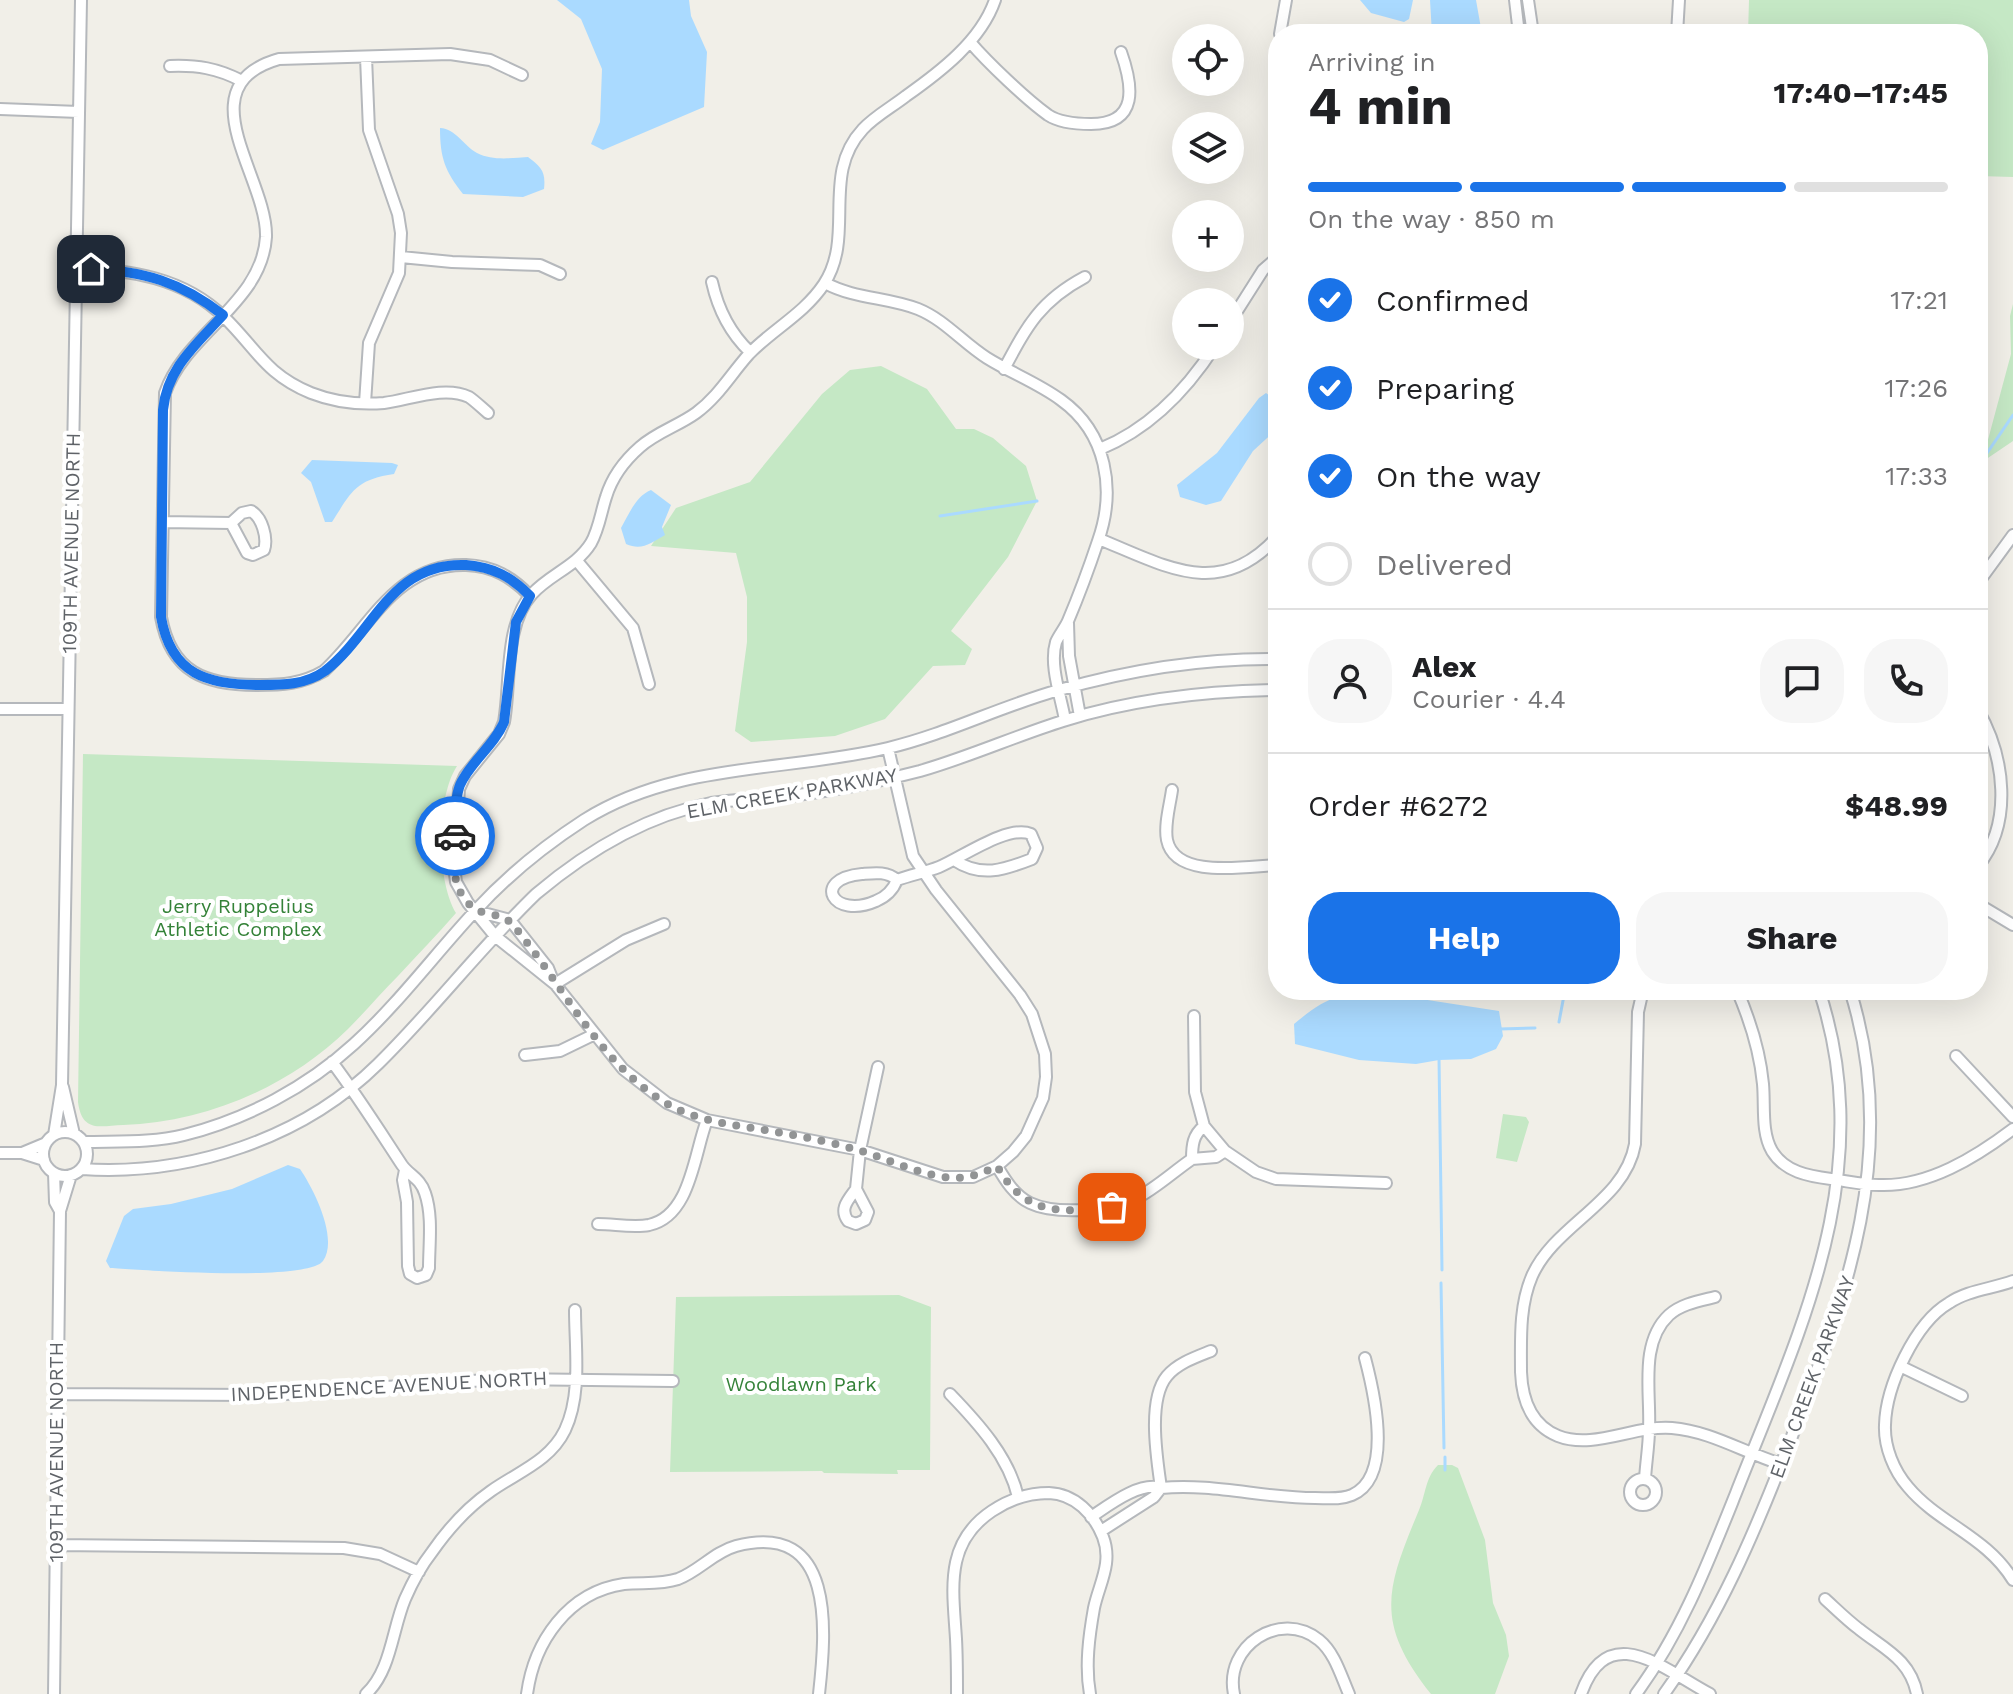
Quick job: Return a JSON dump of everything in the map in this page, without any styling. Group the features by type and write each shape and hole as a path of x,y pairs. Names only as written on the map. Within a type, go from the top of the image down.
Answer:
{"street":[{"name":"109TH AVENUE NORTH","path":"50,1139 62,1085 81,0"},
{"path":"888,748 913,856 1020,995 1041,1034 1046,1077 1043,1098 1026,1136 997,1166 973,1177 943,1177 860,1150 707,1120 667,1103 623,1069 555,984 495,936 456,882 454,866 459,789 465,776 499,734 504,722 516,622 530,596 577,561 594,537 607,494 620,468 656,434 693,415 711,401 750,352 807,306 825,283 838,248 840,173 844,157 853,142 869,123 912,92 970,42 983,26 995,0"},
{"path":"1282,24 1286,0"},
{"path":"1515,0 1518,24"},
{"path":"1528,0 1532,24"},
{"path":"1678,24 1679,0"},
{"path":"970,42 1050,116 1079,124 1105,124 1125,113 1129,91 1121,52"},
{"path":"522,75 506,66 470,56 366,57 279,59 255,68 242,81 233,104 234,121 243,155 257,187 266,237 256,273 248,286 182,360 165,393 161,617 167,641 190,671 219,683 285,685 311,679 334,662 404,583 430,569 458,565 493,569 509,577 530,596"},
{"path":"365,403 369,343 393,289 401,257 398,214 369,130 366,57"},
{"path":"170,66 209,67 242,81"},
{"path":"0,109 79,112"},
{"path":"401,257 540,265 560,274"},
{"path":"1244,300 1268,266"},
{"path":"76,269 120,270 157,278 191,292 223,315 258,358 293,384 329,398 365,403 456,394 469,398 488,413"},
{"path":"1004,369 1031,320 1045,303 1085,277"},
{"path":"712,282 723,316 750,352"},
{"path":"825,283 858,297 899,303 921,310 942,322 982,355 1042,387 1077,412 1090,429 1107,471 1108,490 1099,539 1068,621 1056,643 1055,665 1065,720"},
{"path":"1100,449 1142,427 1205,360"},
{"path":"163,522 231,523"},
{"path":"1099,539 1179,569 1210,574 1224,573 1255,560 1268,546"},
{"path":"1988,571 2011,542"},
{"path":"577,561 633,628 649,684"},
{"path":"1068,621 1080,716"},
{"name":"ELM CREEK PARKWAY","path":"84,1142 173,1137 206,1128 273,1100 332,1062 360,1039 516,871 561,836 619,802 651,789 733,770 821,761 888,748 1074,686 1165,668 1268,660"},
{"name":"ELM CREEK PARKWAY","path":"82,1169 133,1169 217,1156 291,1126 351,1087 398,1043 510,920 565,869 600,845 634,828 711,803 845,788 894,777 960,758 1065,720 1148,701 1194,694 1268,690"},
{"path":"0,709 68,709"},
{"path":"1988,730 2007,773 2003,826 1988,854"},
{"path":"1172,790 1166,836 1172,852 1180,861 1200,867 1268,865"},
{"path":"897,880 1019,832 1031,834 1037,848 1032,859 1008,868 984,872 966,868 954,860"},
{"path":"857,874 891,874 897,880 895,887 884,898 865,906 851,908 838,904 831,891 834,882 841,877 857,874"},
{"path":"1988,910 2013,925"},
{"path":"476,911 510,920 548,968 555,984"},
{"path":"555,984 616,945 664,924"},
{"path":"1641,1000 1632,1160 1616,1185 1556,1243 1533,1273 1523,1309 1521,1359 1524,1398 1537,1421 1548,1432 1573,1441 1670,1428 1691,1431 1781,1464"},
{"path":"1740,1000 1756,1046 1763,1084 1766,1136 1782,1163 1793,1171 1881,1186 1923,1179 1975,1155 2013,1129"},
{"name":"ELM CREEK PARKWAY","path":"1636,1694 1684,1617 1716,1546 1797,1341 1822,1263 1838,1180 1841,1125 1837,1073 1821,1000"},
{"name":"ELM CREEK PARKWAY","path":"1664,1694 1727,1591 1756,1529 1824,1356 1845,1290 1868,1184 1871,1140 1868,1072 1853,1000"},
{"path":"1194,1016 1195,1092 1204,1126 1225,1151 1256,1172 1276,1179 1386,1183"},
{"path":"525,1055 560,1051 595,1034"},
{"path":"1956,1056 2013,1117"},
{"path":"332,1062 405,1170 417,1177 425,1193 429,1211 429,1268 426,1275 417,1278 410,1274 408,1266 405,1170"},
{"path":"856,1189 860,1150 878,1067"},
{"name":"109TH AVENUE NORTH","path":"62,1085 74,1134"},
{"path":"598,1224 649,1225 670,1215 681,1200 707,1120"},
{"path":"1192,1159 1196,1132 1204,1126"},
{"path":"0,1153 22,1153 44,1160 54,1173 71,1175 82,1169 87,1155 84,1142 67,1132 22,1153"},
{"path":"44,1160 50,1139"},
{"path":"997,1166 1012,1189 1032,1204 1048,1209 1100,1209 1138,1198 1192,1159 1216,1157 1225,1151"},
{"name":"109TH AVENUE NORTH","path":"54,1173 55,1202 60,1211"},
{"name":"109TH AVENUE NORTH","path":"54,1694 60,1211 71,1175"},
{"path":"2013,1281 1948,1303 1920,1330 1887,1406 1885,1426 1887,1443 1899,1476 1923,1502 1988,1548 2013,1580"},
{"path":"1645,1479 1649,1366 1655,1337 1668,1316 1693,1302 1715,1297"},
{"path":"366,1694 377,1682 404,1600 419,1572 449,1530 489,1492 545,1456 557,1444 571,1411 575,1378 575,1310"},
{"path":"1101,1531 1154,1497 1161,1488 1156,1422 1160,1387 1173,1370 1211,1351"},
{"path":"1091,1517 1129,1494 1153,1486 1196,1487 1301,1498 1343,1498 1361,1490 1373,1474 1377,1439 1365,1358"},
{"path":"1902,1367 1962,1396"},
{"name":"INDEPENDENCE AVENUE NORTH","path":"57,1394 272,1395 500,1379 673,1381"},
{"path":"950,1394 1003,1460 1012,1474 1018,1497"},
{"path":"957,1694 954,1566 963,1541 988,1513 1018,1497 1045,1493 1063,1495 1084,1507 1101,1531 1107,1554 1090,1632 1090,1694"},
{"path":"527,1694 532,1664 540,1644 553,1626 576,1605 602,1589 677,1579 716,1554 753,1542 788,1548 800,1554 817,1578 823,1630 819,1694"},
{"path":"55,1545 344,1548 380,1554 419,1572"},
{"path":"1825,1599 1900,1660 1909,1672 1917,1694"},
{"path":"1234,1694 1234,1669 1240,1652 1257,1637 1291,1630 1312,1636 1326,1647 1349,1694"},
{"path":"1581,1694 1593,1668 1614,1654 1630,1653 1710,1694"}],"green space":[{"path":"1749,0 2013,0 2013,177 1988,176 1988,24 1748,24"},
{"path":"2013,304 2013,441 1988,458 1988,440 2011,354 2010,316"},
{"path":"881,366 927,389 956,429 974,429 993,438 1026,466 1037,501 1008,557 951,631 972,649 965,665 933,666 885,719 835,736 751,742 735,731 747,642 747,597 736,553 651,546 676,508 750,482 822,394 850,370"},
{"name":"Jerry Ruppelius Athletic Complex","path":"83,754 457,766 445,798 441,839 445,881 456,913 348,1029 325,1050 273,1084 215,1109 185,1117 93,1126 83,1119 78,1102"},
{"path":"1503,1114 1526,1117 1529,1122 1517,1162 1496,1158"},
{"name":"Woodlawn Park","path":"899,1295 931,1307 930,1470 897,1470 898,1474 670,1472 676,1297"},
{"path":"1438,1465 1458,1468 1485,1540 1493,1603 1506,1635 1509,1656 1495,1694 1431,1694 1400,1646 1393,1625 1393,1584 1399,1562 1428,1481"}],"water":[{"path":"557,0 689,0 691,16 707,52 704,107 603,150 591,144 600,122 602,69 581,19"},
{"path":"1360,0 1413,0 1409,19 1404,22 1371,13"},
{"path":"1430,0 1476,0 1480,24 1431,24"},
{"path":"440,128 451,131 483,156 528,157 542,170 544,189 523,197 463,194 445,164"},
{"path":"1266,393 1268,395 1268,437 1253,451 1221,501 1206,505 1180,497 1177,485 1217,453"},
{"path":"312,460 398,465 394,474 371,480 356,489 332,522 325,522 311,482 301,473"},
{"path":"651,490 671,505 662,527 665,535 642,546 626,544 621,528 637,501"},
{"path":"1428,1000 1499,1011 1503,1036 1496,1049 1471,1059 1416,1064 1359,1060 1295,1044 1294,1024 1325,1002"},
{"path":"288,1165 300,1169 322,1214 328,1240 323,1261 311,1267 287,1271 222,1273 110,1268 106,1261 124,1216 133,1209 171,1204 232,1189"}],"waterway":[{"path":"1988,452 2013,415"},
{"path":"940,516 1037,501"},
{"path":"1559,1022 1563,1000"},
{"path":"1500,1029 1535,1028"},
{"path":"1439,1058 1442,1270"},
{"path":"1441,1283 1444,1448"},
{"path":"1445,1457 1445,1470"}],"way so far":[{"path":"455,836 456,882 468,903 476,911 510,920 605,1049 623,1069 667,1103 707,1120 860,1150 943,1177 973,1177 997,1166 1022,1198 1048,1209 1112,1207"}],"route":[{"path":"91,269 120,270 169,282 191,292 223,315 175,370 165,393 163,410 161,617 167,641 190,671 206,679 232,685 285,685 311,679 334,662 394,592 419,573 430,569 458,565 493,569 509,577 530,596 516,622 504,722 499,734 465,776 459,789 455,836"}]}
